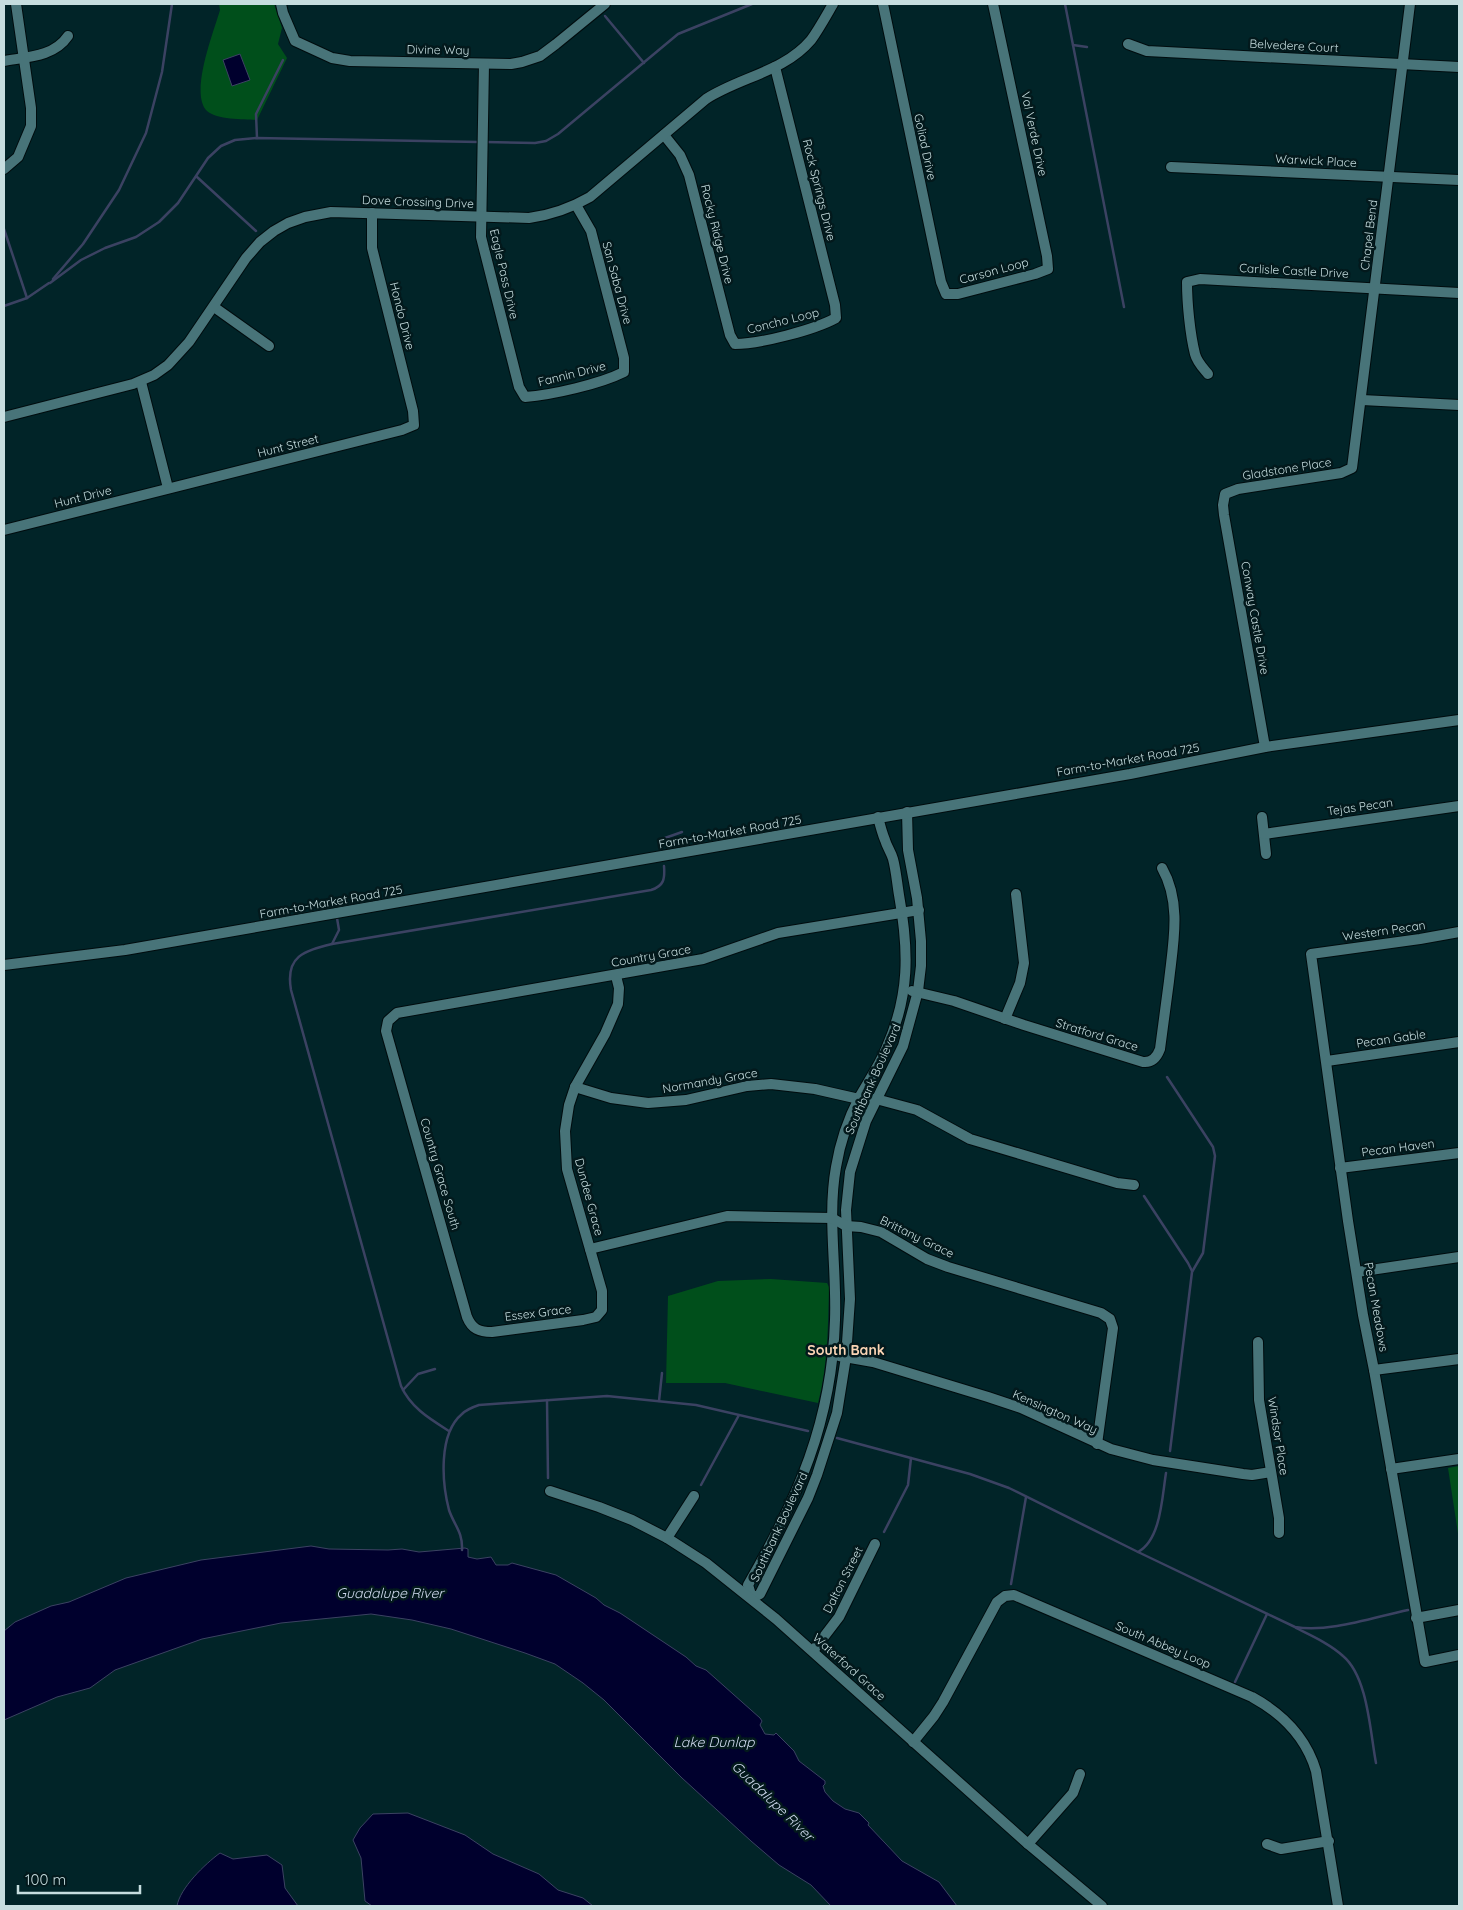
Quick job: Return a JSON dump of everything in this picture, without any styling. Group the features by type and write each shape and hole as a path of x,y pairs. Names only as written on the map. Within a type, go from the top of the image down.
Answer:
{"street":[{"path":"4,169 18,157 31,126 31,108 16,4"},
{"name":"Divine Way","path":"281,4 295,41 332,58 350,61 484,64 511,64 540,56 605,4"},
{"name":"Dove Crossing Drive","path":"4,417 141,382 168,365 189,342 246,258 260,242 274,231 305,217 331,212 541,216 576,205 590,196 714,94 787,61 811,40 833,4"},
{"name":"Goliad Drive","path":"883,4 941,282 946,294"},
{"name":"Val Verde Drive","path":"993,4 1047,256 1048,269"},
{"name":"Chapel Bend","path":"1352,468 1410,4"},
{"path":"4,61 55,50 63,44 68,36"},
{"name":"Belvedere Court","path":"1128,44 1148,51 1459,67"},
{"name":"Eagle Pass Drive","path":"484,64 480,216 482,246 519,387 525,397"},
{"name":"Rock Springs Drive","path":"775,68 835,305 836,318"},
{"name":"Rocky Ridge Drive","path":"664,135 680,155 689,175 730,335 735,344"},
{"name":"Warwick Place","path":"1171,166 1459,180"},
{"name":"San Saba Drive","path":"576,205 591,231 624,358 624,372"},
{"name":"Hondo Drive","path":"372,213 372,248 413,411 414,425"},
{"name":"Carson Loop","path":"946,294 958,294 1048,269"},
{"name":"Carlisle Castle Drive","path":"1208,374 1200,365 1195,355 1187,297 1187,282 1200,279 1459,292"},
{"path":"214,306 269,346"},
{"name":"Concho Loop","path":"735,344 748,344 823,325 836,318"},
{"name":"Fannin Drive","path":"525,397 538,396 611,378 624,372"},
{"path":"141,382 168,488"},
{"path":"1362,400 1459,405"},
{"name":"Hunt Street","path":"168,488 402,430 414,425"},
{"name":"Gladstone Place","path":"1225,494 1238,489 1341,473 1352,468"},
{"name":"Hunt Drive","path":"4,530 168,488"},
{"name":"Conway Castle Drive","path":"1225,494 1224,515 1266,747"},
{"name":"Farm-to-Market Road 725","path":"4,965 125,950 1130,774 1266,747 1459,720"},
{"name":"Tejas Pecan","path":"1264,834 1459,806"},
{"name":"Southbank Boulevard","path":"878,817 885,843 891,853 902,913 906,948 904,989 888,1044 858,1099 839,1152 834,1182 832,1218 835,1280 832,1355 826,1399 811,1454 796,1493 748,1585 752,1598 760,1594 797,1522 817,1475 837,1413 846,1357 850,1298 846,1226 847,1198 853,1160 876,1099 903,1046 918,991 922,954 918,910 908,850 907,812"},
{"path":"1262,817 1266,854"},
{"path":"891,853 908,850"},
{"name":"Stratford Grace","path":"904,989 954,1000 1006,1019 1143,1062 1154,1059 1160,1049 1174,931 1172,893 1162,868"},
{"path":"1006,1019 1020,982 1024,963 1016,894"},
{"name":"Country Grace","path":"388,1021 397,1013 616,976 714,957 778,933 918,910"},
{"name":"Western Pecan","path":"1311,954 1459,932"},
{"name":"Pecan Meadows","path":"1311,954 1340,1168 1363,1315 1425,1662 1459,1655"},
{"name":"Dundee Grace","path":"600,1313 603,1307 602,1295 568,1176 565,1155 566,1118 575,1087 605,1034 615,1011 619,997 616,976"},
{"name":"Country Grace South","path":"388,1021 386,1030 467,1317 472,1326 477,1330"},
{"name":"Pecan Gable","path":"1327,1061 1459,1042"},
{"name":"Normandy Grace","path":"575,1087 611,1098 648,1103 686,1100 739,1087 770,1084 815,1089 858,1099 876,1099 917,1110 970,1139 1117,1184 1134,1185"},
{"name":"Pecan Haven","path":"1340,1168 1459,1152"},
{"name":"Brittany Grace","path":"590,1249 727,1216 832,1218 846,1226 871,1229 890,1237 937,1263 1101,1312 1110,1319 1113,1328 1097,1444"},
{"path":"1357,1272 1459,1257"},
{"name":"Essex Grace","path":"477,1330 492,1332 583,1320 596,1317 600,1313"},
{"name":"Windsor Place","path":"1258,1342 1258,1389 1279,1518 1279,1533"},
{"name":"Kensington Way","path":"832,1355 873,1362 1005,1403 1036,1415 1097,1444 1153,1460 1243,1474 1271,1472"},
{"path":"1374,1370 1459,1359"},
{"path":"1391,1469 1459,1460"},
{"name":"Waterford Grace","path":"550,1491 599,1507 667,1538 706,1563 752,1598 1028,1844 1102,1906"},
{"path":"667,1538 694,1496"},
{"name":"Dalton Street","path":"813,1651 839,1617 875,1544"},
{"name":"South Abbey Loop","path":"913,1742 943,1702 997,1602 1004,1596 1014,1595 1252,1697 1292,1726 1311,1755 1329,1840 1338,1906"},
{"path":"1416,1618 1459,1610"},
{"path":"1028,1844 1073,1793 1080,1774"},
{"path":"1268,1844 1281,1849 1329,1840"}],"green space":[{"path":"219,4 274,4 282,28 278,44 287,58 257,120 217,116 207,111 202,103 201,91 204,62 220,10"},
{"path":"771,1279 827,1283 829,1287 826,1360 818,1403 725,1383 666,1383 668,1296 718,1281"},
{"path":"1459,1466 1459,1540 1448,1468"}],"water":[{"path":"240,54 250,80 232,86 223,60"},
{"name":"Lake Dunlap","path":"311,1546 329,1549 402,1549 419,1552 465,1548 468,1549 468,1557 477,1559 491,1557 496,1565 512,1563 556,1575 620,1613 686,1657 696,1666 706,1670 760,1718 762,1721 760,1725 765,1734 774,1735 776,1733 794,1751 799,1761 825,1781 823,1786 825,1792 833,1801 845,1809 859,1813 902,1861 939,1882 957,1906 831,1906 811,1885 779,1865 751,1841 682,1778 604,1700 583,1683 555,1664 451,1629 412,1620 371,1614 281,1623 202,1639 115,1670 90,1688 57,1697 4,1720 4,1631 15,1622 51,1606 69,1602 126,1578 201,1560"},
{"path":"408,1813 465,1835 493,1854 539,1874 558,1890 583,1898 593,1906 372,1906 365,1901 361,1858 353,1840 360,1828 373,1814"},
{"path":"220,1853 233,1859 267,1855 282,1865 285,1888 298,1906 177,1906 188,1884 207,1863"}],"waterway":[{"path":"53,279 83,244 119,190 146,133 162,72 172,4"},
{"path":"485,142 535,143 546,141 558,134 678,34 752,4"},
{"path":"1065,4 1124,307"},
{"path":"605,16 644,63"},
{"path":"1073,45 1087,47"},
{"path":"257,138 256,114 283,60"},
{"path":"50,283 81,260 105,248 136,237 159,222 178,203 208,158 221,146 235,140 257,138 479,142"},
{"path":"197,177 256,231"},
{"path":"4,229 27,298"},
{"path":"4,306 27,298 49,283"},
{"path":"660,848 665,838 682,832"},
{"path":"449,1431 416,1407 401,1386 291,990 291,969 294,962 305,953 332,944 651,890 659,886 663,881 664,866"},
{"path":"332,944 339,930 337,918"},
{"path":"1167,1077 1213,1147 1215,1156 1203,1253 1192,1272 1170,1451"},
{"path":"1144,1196 1192,1271"},
{"path":"403,1390 418,1374 435,1369"},
{"path":"659,1401 662,1373"},
{"path":"462,1550 460,1533 449,1510 445,1486 444,1459 445,1446 454,1423 470,1408 479,1405 607,1396 696,1405 808,1431"},
{"path":"547,1400 548,1478"},
{"path":"701,1485 739,1415"},
{"path":"837,1438 970,1474 1009,1488 1295,1627 1322,1628 1337,1626 1408,1610"},
{"path":"884,1532 908,1485 911,1458"},
{"path":"1138,1552 1146,1546 1156,1528 1166,1473"},
{"path":"1011,1584 1026,1497"},
{"path":"1235,1682 1267,1614"},
{"path":"1296,1628 1321,1640 1343,1656 1351,1665 1358,1677 1367,1706 1376,1763"}],"district":[{"name":"South Bank","path":"846,1350"}],"water label":[{"name":"Guadalupe River","path":"390,1593"},
{"name":"Guadalupe River","path":"773,1801"}]}
